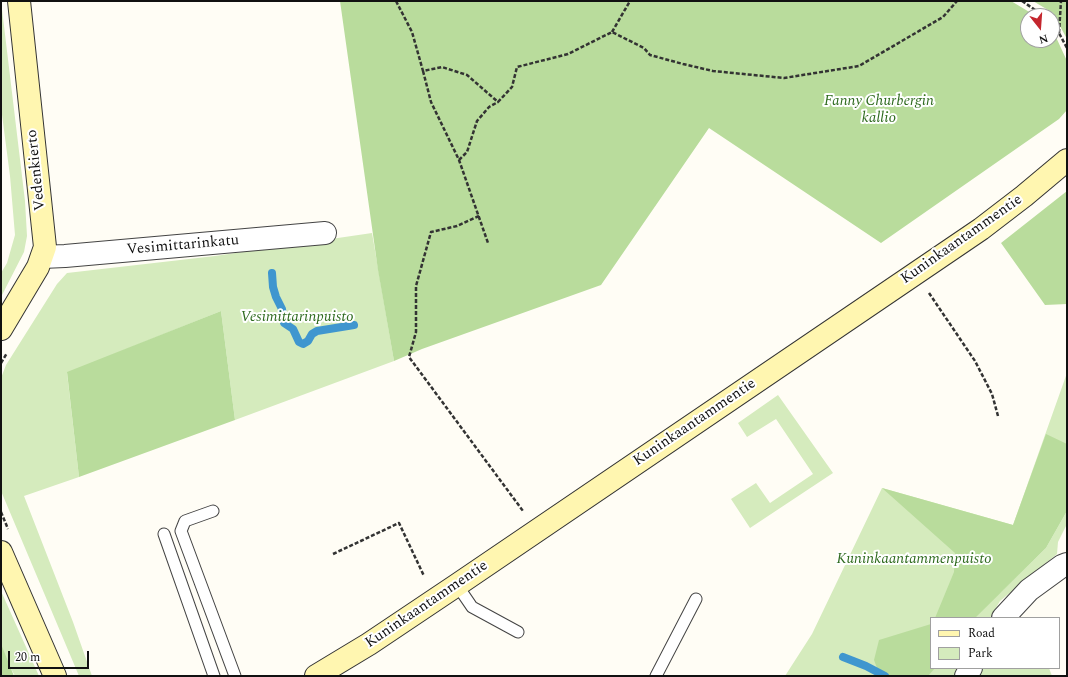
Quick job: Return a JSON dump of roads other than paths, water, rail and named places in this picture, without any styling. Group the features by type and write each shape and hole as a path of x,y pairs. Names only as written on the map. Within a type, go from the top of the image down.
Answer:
{"street":[{"name":"Vedenkierto","path":"1,329 38,267 45,247 19,1"},
{"name":"Kuninkaantammentie","path":"316,676 369,644 457,586 537,530 981,229 1067,160"},
{"name":"Vesimittarinkatu","path":"42,257 325,233"},
{"path":"1,552 55,676"},
{"path":"1003,617 1029,590 1067,564"}],"lane":[{"path":"213,511 185,521 181,531 235,676"},
{"path":"164,534 214,676"},
{"path":"457,586 472,606 518,632"},
{"path":"656,676 696,598"}],"waterway":[{"path":"272,273 273,287 282,309 284,323 293,329 299,342 303,344 308,341 312,334 317,331 354,325"},
{"path":"843,657 866,666 885,676"}],"park label":[{"name":"Fanny Churbergin kallio","path":"879,110"},
{"name":"Vesimittarinpuisto","path":"297,318"},
{"name":"Kuninkaantammenpuisto","path":"914,560"}]}
